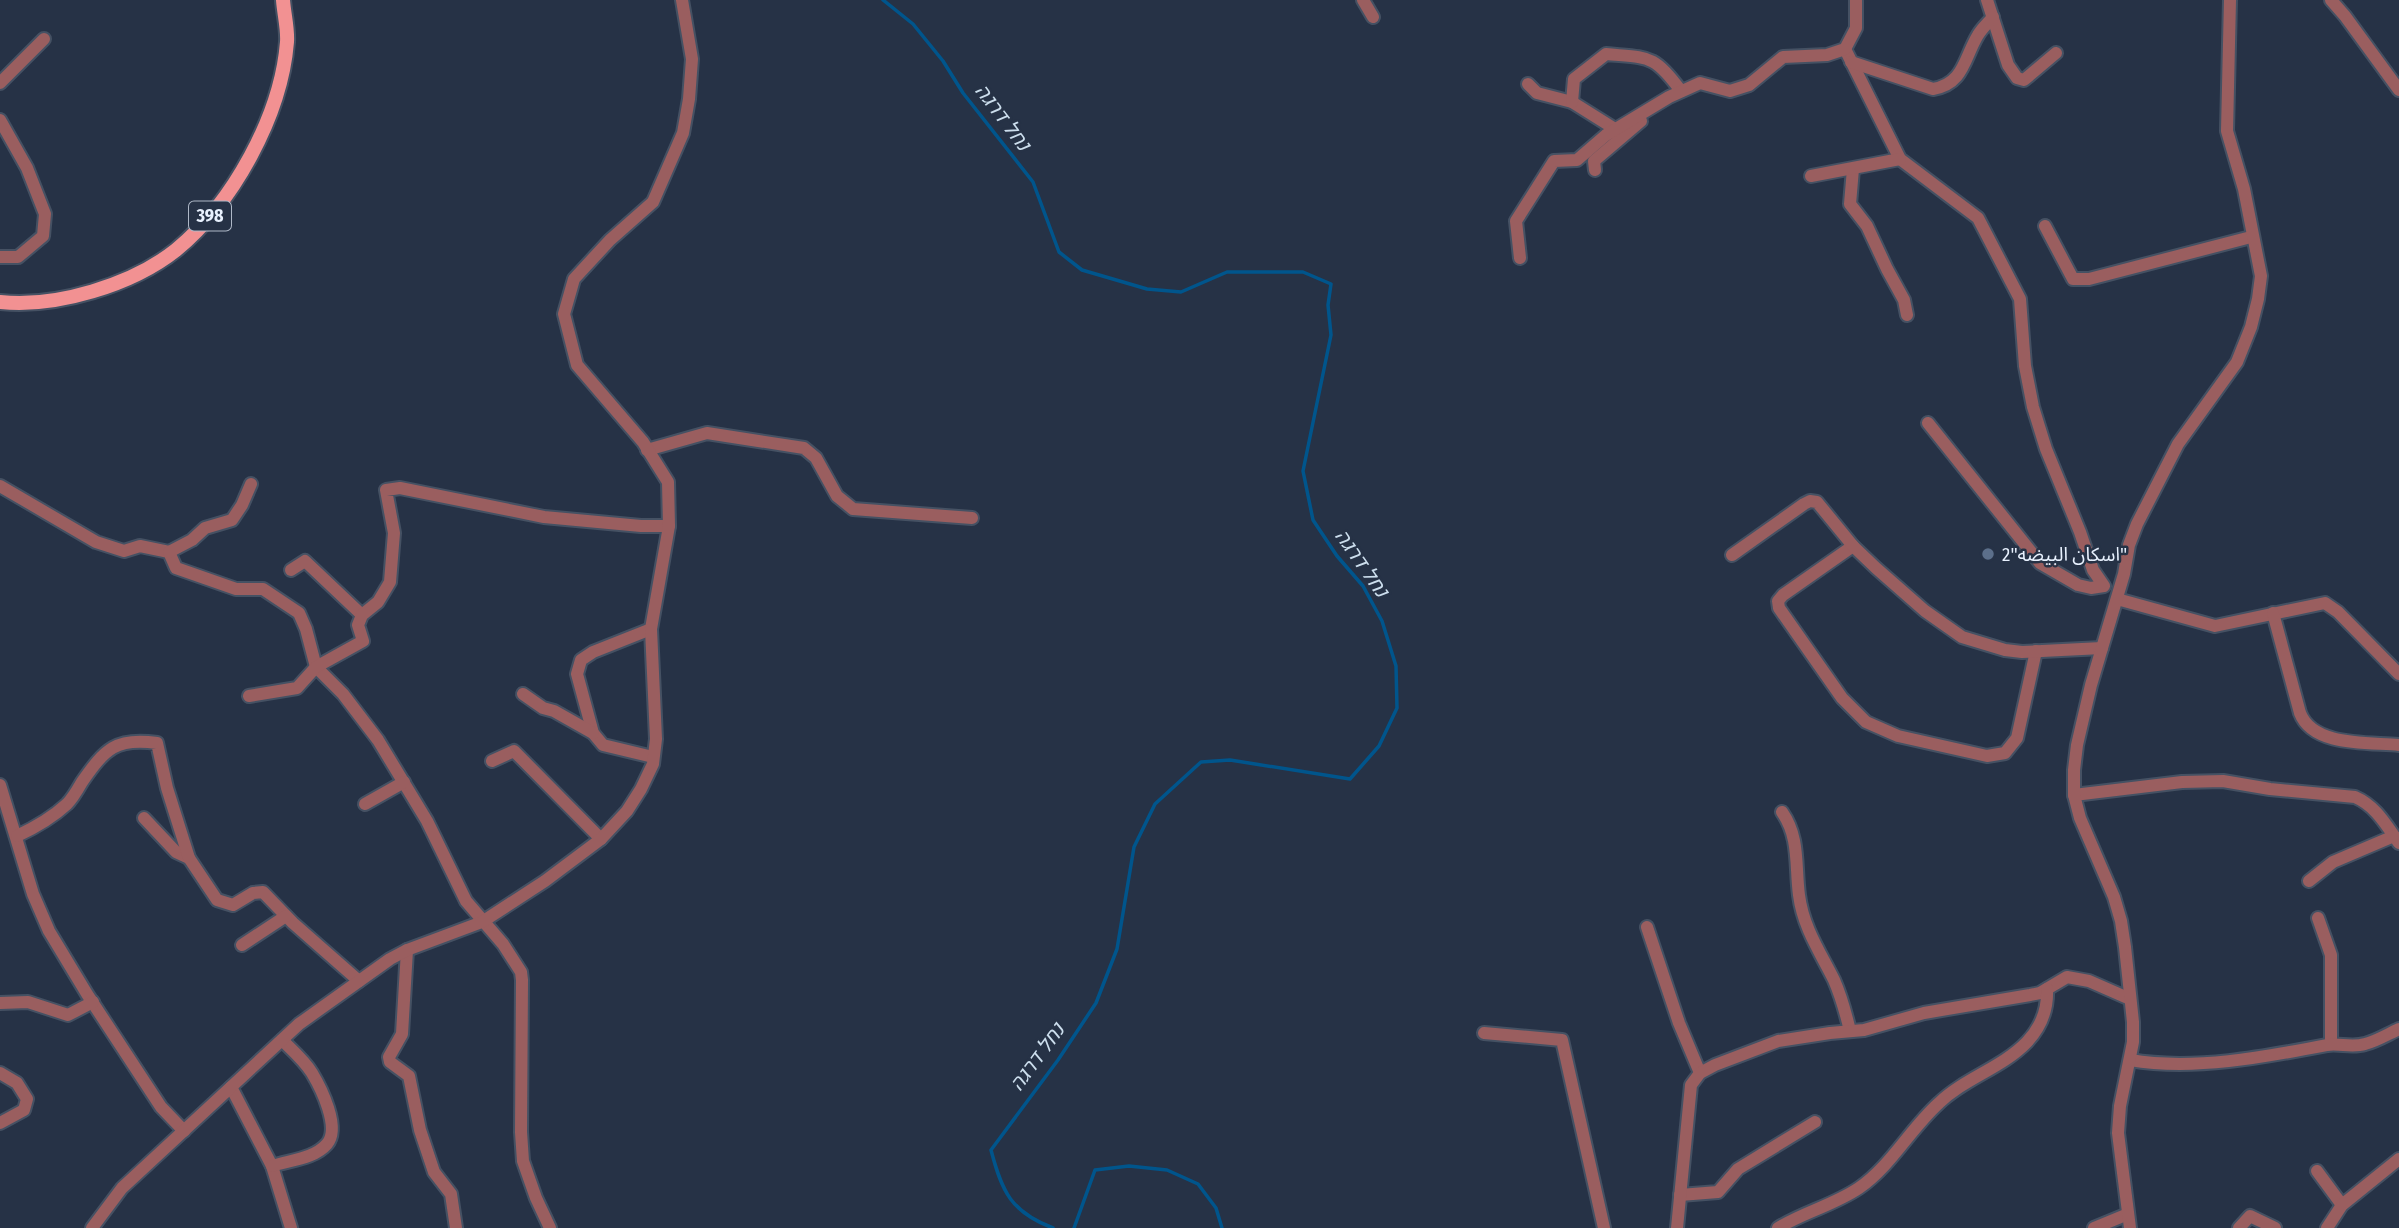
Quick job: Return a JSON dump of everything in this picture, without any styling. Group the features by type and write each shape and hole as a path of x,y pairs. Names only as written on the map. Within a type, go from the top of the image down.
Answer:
{"main road":[{"name":"398","path":"0,302 18,304 78,296 131,277 175,250 210,216 237,180 264,128 279,88 288,41 283,0"}],"street":[{"path":"92,1228 122,1188 299,1024 407,950 482,922 545,881 601,839 627,811 641,789 653,757 656,739 651,629 669,526 668,482 648,450 578,365 564,314 574,279 610,240 653,202 683,133 692,60 682,0"},
{"path":"1363,0 1373,17"},
{"path":"1520,258 1516,221 1554,160 1577,160 1615,129 1675,94 1700,83 1731,91 1749,85 1783,57 1827,55 1845,49 1856,28 1856,0"},
{"path":"1987,0 2008,65 2017,78 2024,80 2031,77 2056,53"},
{"path":"2130,1228 2118,1133 2133,1023 2121,920 2105,873 2080,818 2074,795 2077,745 2129,545 2155,488 2186,432 2237,362 2251,327 2258,299 2261,276 2251,237 2244,189 2227,131 2230,0"},
{"path":"2331,0 2346,16 2399,90"},
{"path":"1851,62 1933,89 1947,87 1957,76 1978,35 1993,17"},
{"path":"0,83 44,38"},
{"path":"1845,49 1900,159 1978,218 2020,299 2025,366 2033,407 2046,449 2093,570 2104,586 2091,588 2078,585 2040,563 1927,423"},
{"path":"1572,102 1574,79 1606,54 1643,56 1655,62 1665,69 1675,94"},
{"path":"1528,85 1537,93 1572,102 1615,129"},
{"path":"1595,170 1594,161 1636,124 1663,109 1675,94"},
{"path":"0,120 27,168 45,214 43,236 18,257 0,257"},
{"path":"1811,176 1900,159"},
{"path":"1853,169 1850,204 1867,226 1904,300 1907,315"},
{"path":"2045,226 2073,279 2089,279 2251,237"},
{"path":"648,450 707,433 804,448 816,458 837,496 853,509 972,518"},
{"path":"0,486 96,542 124,551 140,546 169,552 192,540 205,528 232,520 251,484"},
{"path":"249,696 297,688 316,667 363,641 358,625 362,615 378,602 390,582 394,533 386,490 401,488 544,517 669,526"},
{"path":"1732,555 1810,501 1817,502 1853,547 1925,611 1962,637 2005,650 2102,648"},
{"path":"1853,547 1778,601 1779,608 1842,698 1866,722 1898,736 1987,756 2005,753 2017,737 2036,651"},
{"path":"169,552 176,568 236,589 263,589 299,613 316,667 343,694 378,740 428,821 466,901 503,944 521,972 523,1161 550,1228"},
{"path":"291,570 305,561 362,615"},
{"path":"2117,599 2215,626 2312,604 2329,604 2399,674"},
{"path":"2273,613 2300,713 2306,725 2335,739 2399,745"},
{"path":"593,733 577,674 581,660 593,652 651,629"},
{"path":"523,694 543,708 554,710 593,733 603,745 653,757"},
{"path":"17,836 68,803 103,755 129,740 157,743 167,789 189,858 218,900 233,905 253,893 263,892 359,981"},
{"path":"492,761 514,751 601,839"},
{"path":"2074,795 2182,782 2223,781 2270,789 2356,797 2367,802 2396,839 2333,862 2309,881"},
{"path":"365,804 404,782"},
{"path":"0,785 33,894 49,931 161,1107 184,1131"},
{"path":"1782,812 1796,841 1799,896 1805,921 1815,947 1835,983 1850,1031"},
{"path":"144,818 176,852 189,858"},
{"path":"242,946 286,916"},
{"path":"2318,918 2331,955 2331,1044"},
{"path":"1647,927 1679,1023 1700,1073"},
{"path":"407,950 402,1034 389,1057 390,1062 409,1076 420,1130 434,1172 451,1194 456,1228"},
{"path":"1677,1228 1691,1086 1700,1073 1778,1041 1864,1030 1936,1010 2030,995 2047,989 2059,980 2078,977 2130,999"},
{"path":"1778,1228 1808,1211 1846,1197 1862,1186 1878,1172 1941,1100 2018,1049 2037,1029 2044,1016 2048,1003 2047,989"},
{"path":"0,1003 28,1002 68,1015 93,1002"},
{"path":"2130,1060 2157,1065 2184,1064 2307,1051 2331,1044 2343,1047 2362,1045 2399,1029"},
{"path":"1484,1033 1562,1040 1604,1228"},
{"path":"272,1166 316,1154 329,1142 333,1132 331,1119 311,1071 282,1040"},
{"path":"0,1073 17,1083 27,1099 24,1110 0,1124"},
{"path":"231,1087 272,1166 291,1228"},
{"path":"1680,1195 1718,1192 1738,1169 1815,1122"},
{"path":"2327,1228 2342,1205 2399,1159"},
{"path":"2318,1171 2342,1205"},
{"path":"2094,1228 2128,1213"},
{"path":"2239,1228 2250,1216 2275,1228"}],"waterway":[{"name":"נחל דרגה","path":"883,0 913,24 1033,182 1059,252 1082,270 1147,289 1181,292 1227,272 1303,272 1331,284 1328,305 1331,335 1303,471 1313,520 1337,556 1363,586 1382,621 1396,666 1397,708 1379,746 1350,779 1230,760 1201,762 1155,804 1134,847 1117,949 1096,1003 1058,1060 991,1150 999,1178 1010,1199 1027,1215 1053,1228"},
{"name":"נחל דרגה","path":"1074,1228 1095,1170 1129,1166 1167,1170 1198,1184 1216,1208 1222,1228"}],"place":[{"name":"اسكان البيضه\"2\"","path":"1988,554"}]}
